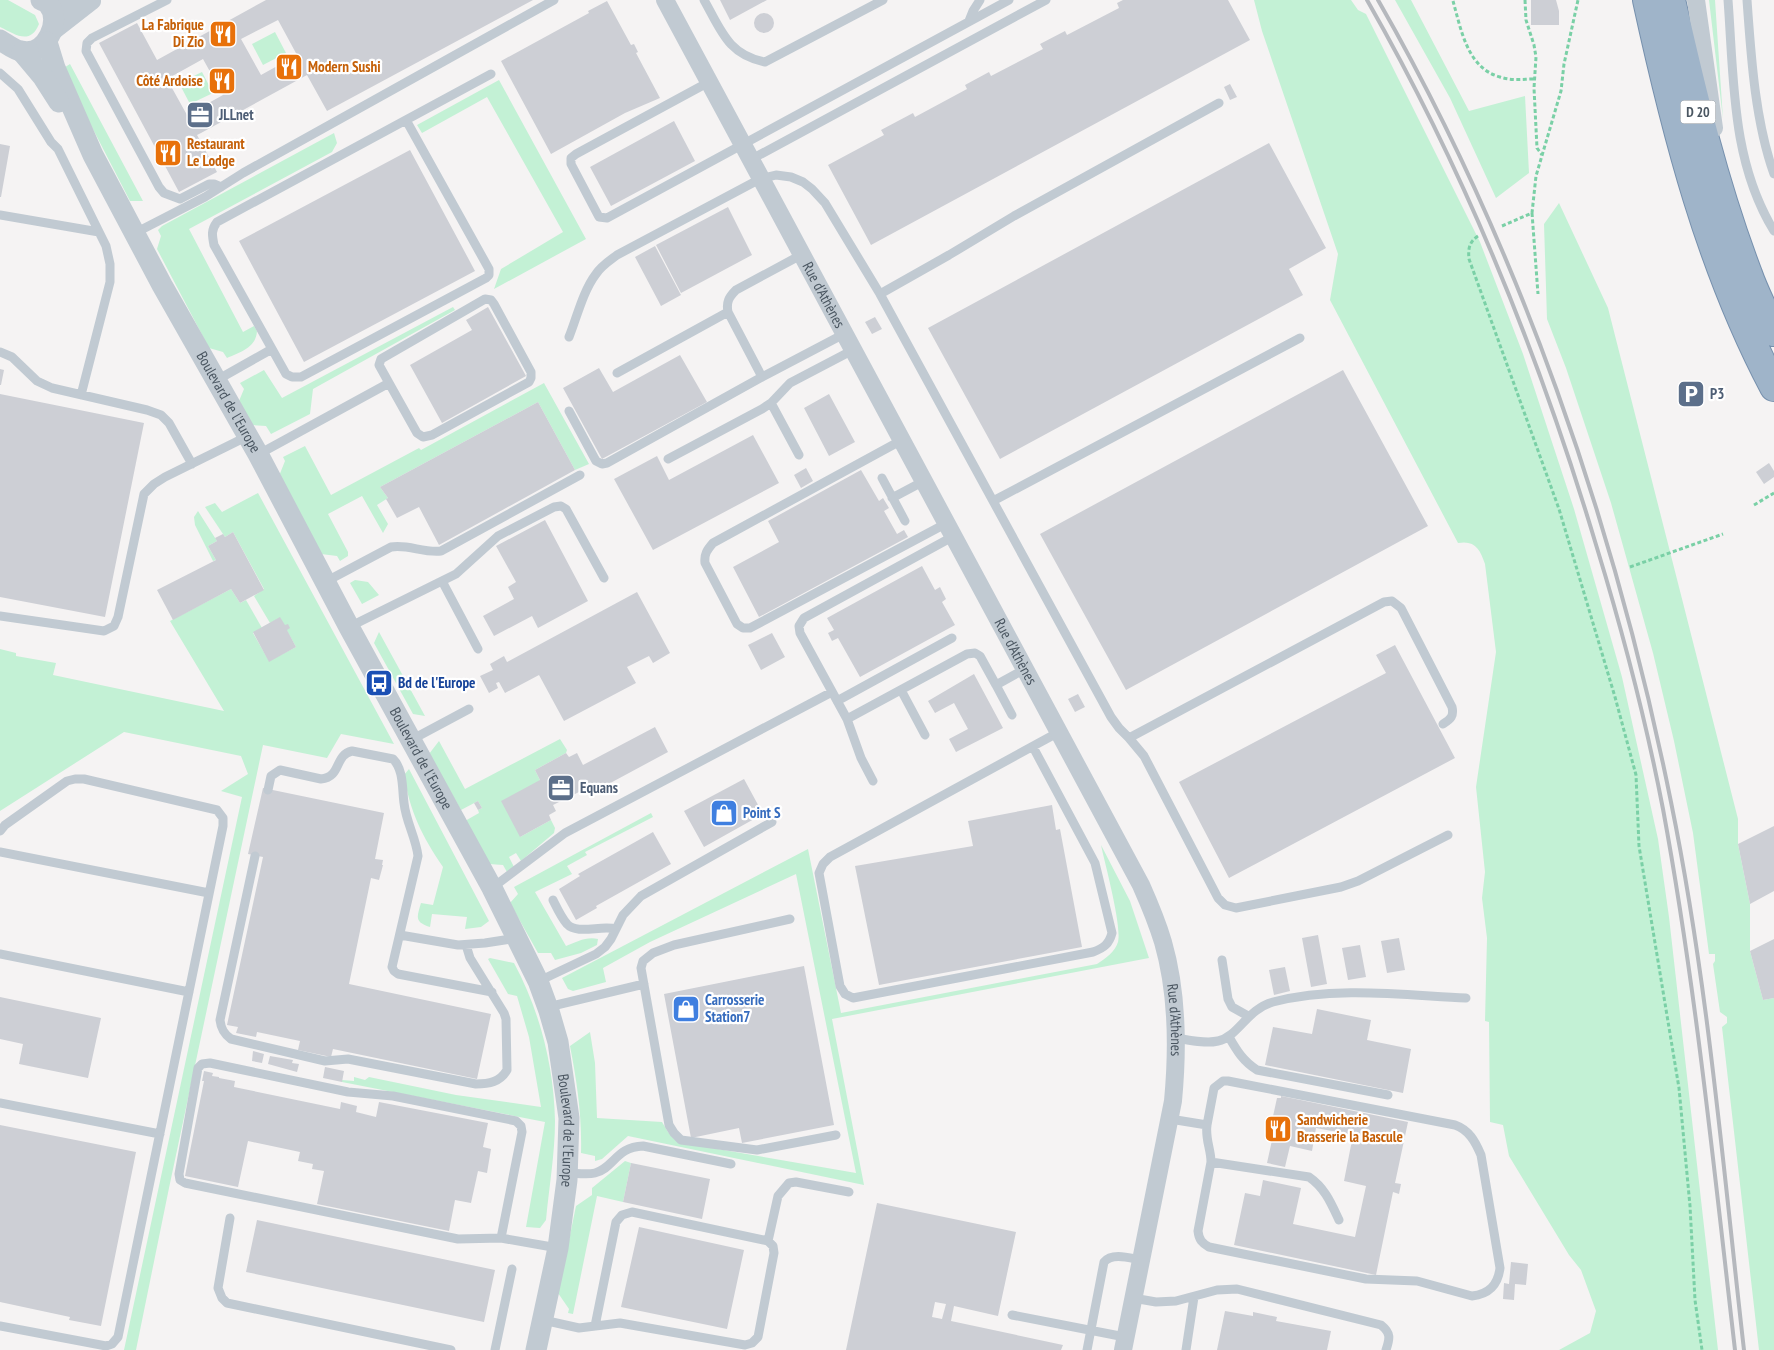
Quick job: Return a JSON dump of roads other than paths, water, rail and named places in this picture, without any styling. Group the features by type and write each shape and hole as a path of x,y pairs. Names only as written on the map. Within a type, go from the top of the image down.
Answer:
{"highway":[{"name":"D 20","path":"1647,0 1664,78 1695,192 1713,247 1736,306 1759,358 1774,386"},
{"name":"D 20","path":"1671,0 1705,141 1730,222 1748,275 1774,332"}],"street":[{"path":"45,2 67,6 92,0"},
{"path":"0,40 22,52 40,48 92,0"},
{"name":"Rue d'Athènes","path":"665,0 1141,885 1163,943 1172,989 1177,1062 1170,1119 1124,1344"},
{"path":"1696,0 1710,106 1730,222"},
{"name":"Boulevard de l'Europe","path":"45,2 52,11 53,20 49,38 55,68 93,155 253,445 349,628 492,888 518,938 548,1007 558,1042 569,1118 567,1173 558,1248 536,1350"},
{"name":"Boulevard de l'Europe","path":"22,52 43,78 93,155"}],"lane":[{"path":"167,0 92,38 87,44 86,50 159,187 164,193 180,199 209,184 221,187"},
{"path":"135,234 554,0"},
{"path":"704,0 719,28 737,52 754,60 765,62 883,0"},
{"path":"969,22 980,0"},
{"path":"709,82 571,158 571,164 599,217 607,218 1009,0"},
{"path":"750,160 1046,0"},
{"path":"1728,0 1735,111 1742,149 1763,210 1774,230"},
{"path":"1747,0 1752,66 1767,154 1774,174"},
{"path":"0,73 18,89 51,142 58,149 106,246 110,264 110,282 81,395"},
{"path":"406,120 489,269 489,274 486,278 301,377 292,377 286,374 214,245 213,228 217,222 491,74"},
{"path":"880,294 949,256 1014,216 1219,103"},
{"path":"569,337 594,275 616,255 760,179 776,175 791,177 803,182 825,203 880,294 1110,717 1144,756 1218,898 1225,906 1236,908 1341,887 1358,881 1448,835"},
{"path":"0,214 99,232"},
{"path":"762,377 728,312 726,303 730,295 736,290 802,255"},
{"path":"485,299 491,300 494,304 531,372 529,382 432,435 423,436 418,433 389,382 379,365 381,359 485,299"},
{"path":"617,373 728,312"},
{"path":"569,411 596,461 602,464 607,463 844,334"},
{"path":"993,501 1300,338"},
{"path":"217,380 272,349"},
{"path":"668,460 762,409 790,382 853,350"},
{"path":"0,352 12,357 37,381 52,388 161,416 169,423 192,464"},
{"path":"0,616 104,631 114,626 118,617 144,494 154,484 192,464 253,445 389,382"},
{"path":"771,402 799,455"},
{"path":"902,440 713,543 707,549 704,556 705,563 738,624 742,628 750,628 950,529"},
{"path":"325,582 391,547 400,545 431,552 441,552 580,475"},
{"path":"882,478 905,521"},
{"path":"892,498 924,481"},
{"path":"349,628 456,574 498,536 554,507 561,506 566,509 604,578"},
{"path":"873,781 861,758 847,719 800,633 799,626 804,618 950,529"},
{"path":"442,582 478,649"},
{"path":"1129,738 1384,602 1392,602 1400,608 1452,707 1453,714 1444,724"},
{"path":"837,701 952,638"},
{"path":"847,719 967,654 975,653 980,656 1012,714"},
{"path":"996,685 1025,669"},
{"path":"901,690 925,735"},
{"path":"492,888 565,833 832,692"},
{"path":"411,740 469,709"},
{"path":"1033,747 1095,863 1112,933 1110,941 1104,948 1093,952 853,998 845,994 840,986 819,873 822,864 830,857 1059,732"},
{"path":"268,790 271,776 274,772 280,770 322,779 328,778 333,775 343,755 347,752 352,751 394,759 400,768 404,806 418,856 392,967 398,974 492,992"},
{"path":"0,831 5,825 67,782 75,779 84,779 218,810 223,818 223,826 118,1337 112,1344 92,1347 0,1326"},
{"path":"538,981 596,954 605,947 623,915 641,896 772,822"},
{"path":"0,852 209,893"},
{"path":"255,856 220,1020 221,1029 231,1039 326,1061 348,1059 476,1084 488,1084 497,1081 504,1076 508,1062 506,1019 492,992 470,958 466,945"},
{"path":"553,900 566,923 572,928 577,930 602,927 616,929"},
{"path":"790,919 688,940 653,953 642,961 641,968 669,1124 681,1140 757,1150 836,1135"},
{"path":"400,935 458,945 518,938"},
{"path":"0,954 189,992"},
{"path":"1222,960 1228,999 1232,1007 1248,1016"},
{"path":"548,1007 644,984"},
{"path":"1176,1038 1218,1041 1229,1037 1248,1016 1271,1002 1315,995 1338,993 1466,998"},
{"path":"1229,1037 1240,1056 1247,1064 1257,1070 1388,1095"},
{"path":"500,1238 522,1132 521,1126 516,1122 393,1096 348,1092 210,1063 202,1064 198,1068 179,1174 180,1180 195,1185 458,1239 500,1238 558,1248"},
{"path":"1223,1081 1228,1081 1463,1128 1476,1143 1481,1155 1500,1268 1499,1278 1495,1286 1480,1295 1472,1296 1417,1281 1366,1279 1202,1244 1198,1231 1211,1162 1211,1154 1206,1140 1208,1125 1214,1088 1223,1081"},
{"path":"0,1103 160,1134"},
{"path":"1170,1119 1208,1125"},
{"path":"567,1173 598,1172 627,1149 635,1146 731,1164"},
{"path":"1211,1162 1310,1177 1327,1196 1339,1220"},
{"path":"768,1241 778,1196 789,1183 796,1182 849,1192"},
{"path":"542,1320 579,1328 620,1324 745,1345 752,1343 758,1337 774,1253 773,1246 768,1241 632,1212 622,1215 616,1222 595,1326"},
{"path":"230,1218 218,1288 222,1298 227,1303 450,1350"},
{"path":"1088,1350 1104,1262 1112,1256 1141,1260"},
{"path":"495,1350 512,1269"},
{"path":"1133,1298 1156,1302 1176,1301 1217,1290 1237,1289 1381,1325 1387,1330 1389,1339 1386,1350"},
{"path":"1186,1350 1194,1296"},
{"path":"1012,1315 1091,1330 1124,1344"}],"railway":[{"path":"1367,0 1437,132 1498,267 1551,406 1575,477 1625,645 1642,710 1675,876 1704,1079 1735,1350"},
{"path":"1378,0 1429,94 1475,190 1518,289 1556,389 1591,491 1621,594 1648,698 1684,870 1714,1075 1744,1350"}],"place":[{"name":"La Fabrique Di Zio","path":"223,34"},
{"name":"Modern Sushi","path":"289,67"},
{"name":"Côté Ardoise","path":"222,81"},
{"name":"JLLnet","path":"200,115"},
{"name":"Restaurant Le Lodge","path":"168,153"},
{"name":"P3","path":"1691,394"},
{"name":"Bd de l'Europe","path":"379,683"},
{"name":"Equans","path":"561,788"},
{"name":"Point S","path":"724,813"},
{"name":"Carrosserie Station7","path":"686,1009"},
{"name":"Sandwicherie Brasserie la Bascule","path":"1278,1129"}]}
